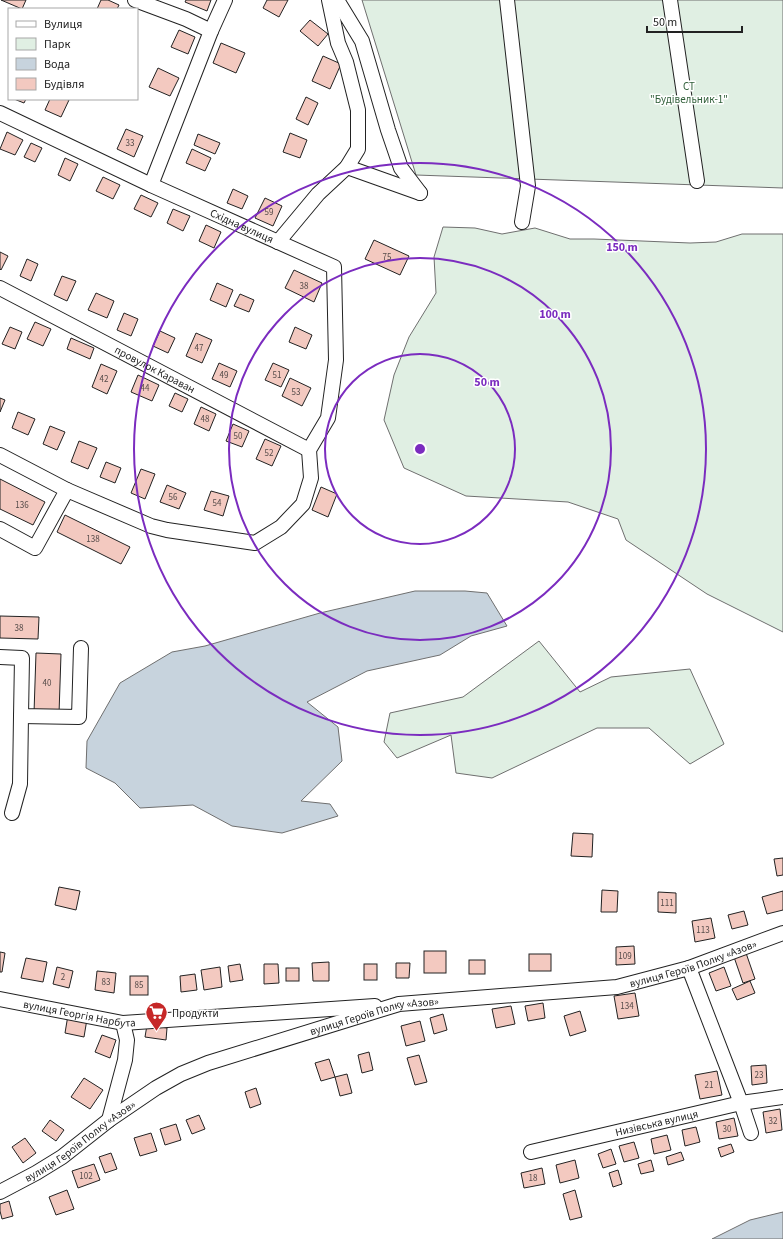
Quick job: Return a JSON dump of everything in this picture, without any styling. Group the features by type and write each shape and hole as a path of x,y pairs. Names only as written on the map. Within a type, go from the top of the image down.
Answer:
{"street":[{"path":"135,0 186,19 211,31"},
{"path":"151,185 211,31 226,0"},
{"path":"278,242 318,194 347,167 358,149 358,110 346,62 338,43 330,0"},
{"path":"337,0 362,40 388,130 401,168 420,193 347,167"},
{"path":"507,0 528,186 522,222"},
{"path":"670,0 697,180"},
{"name":"Східна вулиця","path":"0,113 151,185 334,267 336,360 328,418 309,450"},
{"name":"провулок Караван","path":"0,288 309,450"},
{"path":"0,455 66,490 150,526 167,530 255,543 281,527 303,504 311,478 309,450"},
{"path":"0,529 35,548 66,490"},
{"path":"21,716 79,717 81,648"},
{"path":"0,657 22,658 20,784 12,813"},
{"name":"вулиця Героїв Полку «Азов»","path":"0,1192 62,1157 109,1120 156,1088 181,1074 208,1063 399,1004 617,987 688,968 783,933"},
{"path":"688,968 751,1133"},
{"name":"вулиця Георгія Нарбута","path":"0,999 123,1023 399,1004"},
{"path":"109,1120 125,1060 127,1040 123,1023"},
{"name":"Низівська вулиця","path":"531,1152 741,1104 783,1097"}],"green space":[{"name":"СТ \"Будівельник-1\"","path":"362,0 783,0 783,188 416,175"},
{"path":"443,227 475,228 502,234 535,228 570,239 690,243 716,242 742,234 783,234 783,632 707,594 626,540 618,519 568,502 466,496 404,468 384,420 394,375 409,337 436,293 434,257"},
{"path":"539,641 580,692 611,677 690,669 724,744 690,764 649,728 597,728 492,778 456,773 451,735 397,758 384,742 390,713 463,697"}],"water":[{"path":"415,591 465,591 487,593 507,626 471,636 440,655 367,671 307,702 338,727 342,761 301,801 330,804 338,816 282,833 232,826 193,805 140,808 115,783 86,768 87,741 120,683 172,652 205,646 320,613"},
{"path":"783,1212 783,1239 712,1239 750,1220"}],"building":[{"path":"1,0 26,0 22,8"},
{"path":"101,0 108,0 119,5 118,8 97,8"},
{"path":"186,0 211,0 207,11 185,2"},
{"path":"267,0 288,0 279,17 263,8"},
{"path":"310,20 328,34 318,46 300,31"},
{"path":"179,30 195,37 188,54 171,47"},
{"path":"221,43 245,53 236,73 213,63"},
{"path":"323,56 341,64 330,89 312,81"},
{"path":"158,68 179,78 170,96 149,87"},
{"path":"306,97 318,103 308,125 296,119"},
{"path":"16,100 26,100 24,103"},
{"path":"50,100 69,100 61,117 45,110"},
{"path":"126,129 143,136 134,157 117,149"},
{"path":"7,132 23,140 15,155 0,149"},
{"path":"290,133 307,140 300,158 283,152"},
{"path":"198,134 220,143 215,154 194,145"},
{"path":"31,143 42,148 35,162 24,157"},
{"path":"192,149 211,158 205,171 186,163"},
{"path":"65,158 78,164 70,181 58,175"},
{"path":"103,177 120,185 113,199 96,191"},
{"path":"233,189 248,196 242,209 227,203"},
{"path":"141,195 158,203 151,217 134,209"},
{"path":"265,198 282,206 273,226 255,218"},
{"path":"173,209 190,216 183,231 167,223"},
{"path":"206,225 221,232 214,248 199,241"},
{"path":"374,240 409,256 400,275 365,259"},
{"path":"0,252 8,256 1,270 0,269"},
{"path":"27,259 38,264 31,281 20,276"},
{"path":"294,270 322,283 314,302 285,288"},
{"path":"62,276 76,281 67,301 54,295"},
{"path":"217,283 233,290 226,307 210,300"},
{"path":"96,293 114,301 107,318 88,310"},
{"path":"240,294 254,300 249,312 234,306"},
{"path":"124,313 138,319 131,336 117,330"},
{"path":"35,322 51,329 43,346 27,339"},
{"path":"10,327 22,332 15,349 2,344"},
{"path":"295,327 312,335 306,349 289,342"},
{"path":"160,331 175,338 168,353 153,346"},
{"path":"196,333 212,340 202,363 186,356"},
{"path":"71,338 94,348 90,359 67,349"},
{"path":"219,363 237,371 230,387 212,379"},
{"path":"273,363 289,370 281,387 265,380"},
{"path":"101,364 117,371 107,394 92,387"},
{"path":"138,375 159,385 152,401 131,392"},
{"path":"290,378 311,388 302,406 282,396"},
{"path":"175,393 188,399 182,412 169,406"},
{"path":"0,398 5,400 0,412"},
{"path":"201,407 216,414 209,431 194,424"},
{"path":"18,412 35,419 28,435 12,428"},
{"path":"233,424 249,431 242,447 226,441"},
{"path":"50,426 65,432 57,450 43,444"},
{"path":"265,439 281,446 272,466 256,459"},
{"path":"79,441 97,448 88,469 71,462"},
{"path":"106,462 121,468 115,483 100,477"},
{"path":"141,469 155,474 145,499 131,493"},
{"path":"0,479 45,502 33,525 0,509"},
{"path":"167,485 186,493 179,509 160,502"},
{"path":"321,487 337,494 328,517 312,510"},
{"path":"211,491 229,496 223,516 204,510"},
{"path":"65,515 130,547 121,564 57,532"},
{"path":"0,616 39,617 38,639 0,638"},
{"path":"36,653 61,654 59,714 34,713"},
{"path":"573,833 593,834 592,857 571,856"},
{"path":"783,858 783,875 777,876 774,859"},
{"path":"59,887 80,891 76,910 55,905"},
{"path":"602,890 618,891 617,912 601,912"},
{"path":"783,891 783,910 767,914 762,897"},
{"path":"658,892 676,893 676,913 658,912"},
{"path":"744,911 748,925 732,929 728,915"},
{"path":"711,918 715,938 695,942 692,921"},
{"path":"634,946 635,964 616,965 616,947"},
{"path":"424,951 446,951 446,973 424,973"},
{"path":"0,952 5,953 2,972 0,972"},
{"path":"746,953 755,979 743,983 734,957"},
{"path":"529,954 551,954 551,971 529,971"},
{"path":"26,958 47,962 43,982 21,978"},
{"path":"469,960 485,960 485,974 469,974"},
{"path":"329,962 329,981 313,981 312,963"},
{"path":"396,963 410,963 409,978 396,978"},
{"path":"240,964 243,980 230,982 228,966"},
{"path":"264,964 278,964 279,983 264,984"},
{"path":"364,964 377,964 377,980 364,980"},
{"path":"57,967 73,971 69,988 53,984"},
{"path":"220,967 222,987 204,990 201,970"},
{"path":"724,967 731,986 716,991 709,973"},
{"path":"286,968 299,968 299,981 286,981"},
{"path":"97,971 116,973 114,993 95,990"},
{"path":"195,974 197,990 181,992 180,976"},
{"path":"130,976 148,976 148,995 130,995"},
{"path":"750,981 755,993 737,1000 732,989"},
{"path":"635,993 639,1016 618,1019 614,996"},
{"path":"543,1003 545,1018 528,1021 525,1006"},
{"path":"511,1006 515,1024 496,1028 492,1009"},
{"path":"580,1011 586,1031 570,1036 564,1016"},
{"path":"443,1014 447,1030 434,1034 430,1018"},
{"path":"68,1015 87,1019 84,1037 65,1033"},
{"path":"420,1021 425,1041 406,1046 401,1026"},
{"name":"Продукти","path":"147,1025 167,1028 166,1040 145,1037"},
{"path":"102,1035 116,1040 110,1058 95,1052"},
{"path":"369,1052 373,1070 362,1073 358,1055"},
{"path":"419,1055 427,1082 415,1085 407,1058"},
{"path":"329,1059 335,1077 321,1081 315,1063"},
{"path":"766,1065 767,1083 752,1085 751,1066"},
{"path":"717,1071 722,1095 700,1099 695,1075"},
{"path":"347,1074 352,1093 340,1096 335,1077"},
{"path":"84,1078 103,1090 90,1109 71,1097"},
{"path":"256,1088 261,1104 250,1108 245,1092"},
{"path":"780,1109 782,1130 766,1133 763,1112"},
{"path":"199,1115 205,1129 192,1134 186,1120"},
{"path":"734,1118 738,1136 719,1139 716,1122"},
{"path":"50,1120 64,1130 56,1141 42,1131"},
{"path":"176,1124 181,1140 165,1145 160,1129"},
{"path":"696,1127 700,1142 685,1146 682,1130"},
{"path":"151,1133 157,1151 140,1156 134,1138"},
{"path":"667,1135 671,1150 654,1154 651,1139"},
{"path":"25,1138 36,1153 23,1163 12,1147"},
{"path":"634,1142 639,1158 624,1162 619,1146"},
{"path":"731,1144 734,1152 721,1157 718,1148"},
{"path":"611,1149 616,1164 603,1168 598,1154"},
{"path":"681,1152 684,1160 668,1165 666,1157"},
{"path":"111,1153 117,1169 105,1173 99,1157"},
{"path":"575,1160 579,1178 560,1183 556,1165"},
{"path":"651,1160 654,1171 641,1174 638,1164"},
{"path":"94,1164 100,1180 78,1188 72,1171"},
{"path":"542,1168 545,1184 524,1188 521,1173"},
{"path":"618,1170 622,1184 613,1187 609,1173"},
{"path":"67,1190 74,1209 56,1215 49,1197"},
{"path":"575,1190 582,1217 570,1220 563,1194"},
{"path":"9,1201 13,1216 2,1219 0,1204"}],"place":[{"name":"Продукти","path":"156,1032"}]}
